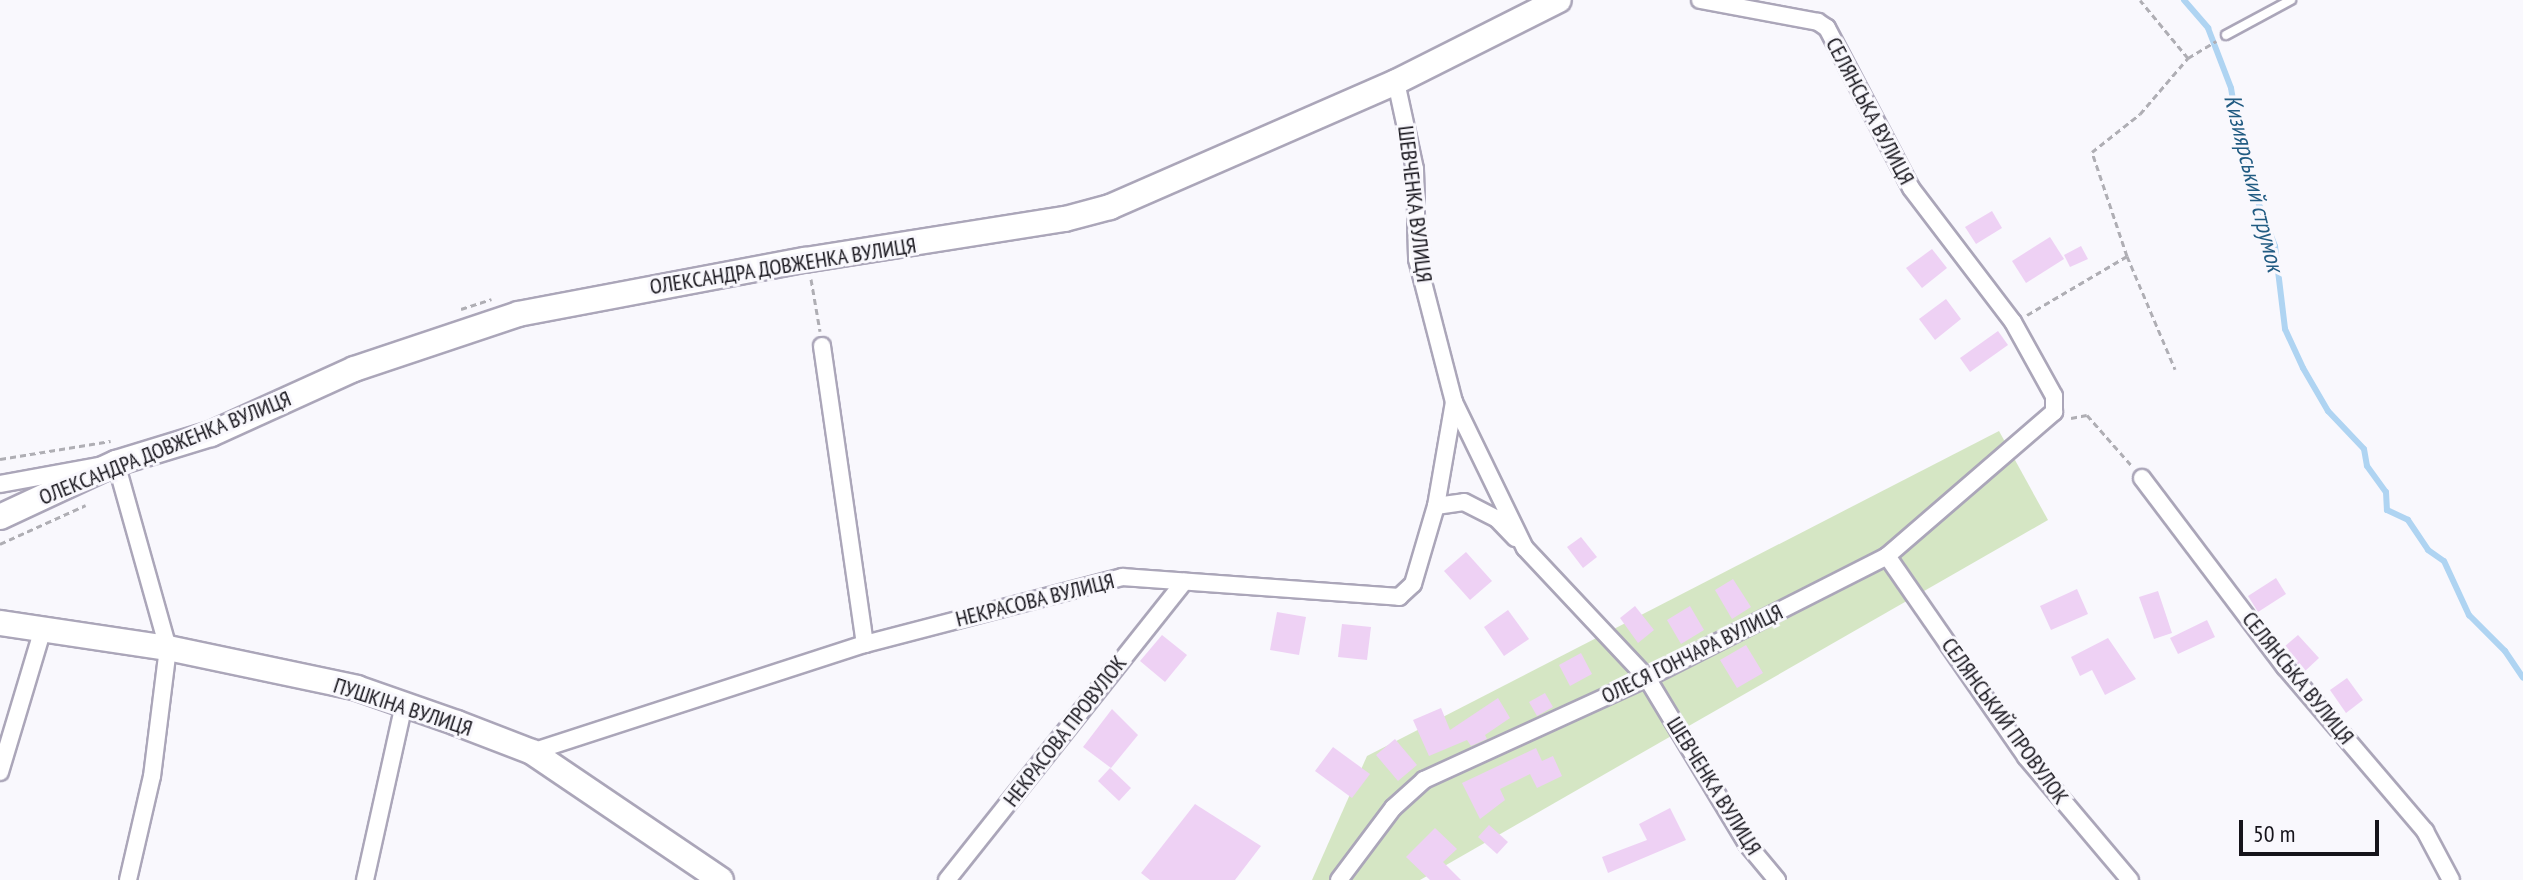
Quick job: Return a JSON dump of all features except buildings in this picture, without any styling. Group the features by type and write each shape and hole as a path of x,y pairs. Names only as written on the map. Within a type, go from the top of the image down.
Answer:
{"street":[{"name":"ОЛЕКСАНДРА ДОВЖЕНКА ВУЛИЦЯ","path":"0,517 116,463 211,434 423,342 518,314 761,268 1051,222 1110,207 1396,82 1559,0"},
{"name":"СЕЛЯНСЬКА ВУЛИЦЯ","path":"1700,0 1818,22 1827,28 1911,188 2013,322 2054,396 2049,422"},
{"name":"ШЕВЧЕНКА ВУЛИЦЯ","path":"1396,82 1415,169 1417,259 1454,402 1525,548"},
{"path":"822,346 865,644"},
{"name":"НЕКРАСОВА ВУЛИЦЯ","path":"532,752 865,644 1122,577 1399,597 1413,584 1436,506 1454,402"},
{"name":"ОЛЕСЯ ГОНЧАРА ВУЛИЦЯ","path":"1339,880 1393,808 1424,780 1647,678 1887,556 2049,422"},
{"path":"0,484 116,463 168,648 152,776 128,880"},
{"name":"СЕЛЯНСЬКА ВУЛИЦЯ","path":"2142,478 2285,667 2425,831 2451,880"},
{"name":"ШЕВЧЕНКА ВУЛИЦЯ","path":"1436,506 1451,501 1482,510 1525,548 1647,678 1747,844 1777,880"},
{"name":"СЕЛЯНСЬКИЙ ПРОВУЛОК","path":"1887,556 2026,757 2130,880"},
{"name":"НЕКРАСОВА ПРОВУЛОК","path":"947,880 1184,582"},
{"name":"ПУШКІНА ВУЛИЦЯ","path":"0,623 42,632 168,648 357,688 404,704 532,752 721,880"},
{"path":"0,772 42,632"},
{"path":"365,880 404,704"}],"lane":[{"path":"2226,35 2291,0"}],"path":[{"path":"2140,0 2188,58"},
{"path":"2175,369 2127,256 2092,152 2132,120 2188,58 2226,35"},
{"path":"2013,322 2127,256"},
{"path":"810,275 822,346"},
{"path":"2049,422 2087,415 2142,478"},
{"path":"0,544 86,505"}],"green space":[{"path":"1999,431 2048,520 1420,880 1312,880 1367,756"}],"waterway":[{"name":"Кизиярський струмок","path":"2184,0 2208,28 2231,88 2244,165 2275,246 2285,329 2303,368 2328,411 2364,449 2367,466 2386,492 2387,510 2408,520 2428,550 2444,561 2469,615 2505,651 2523,678"}]}
